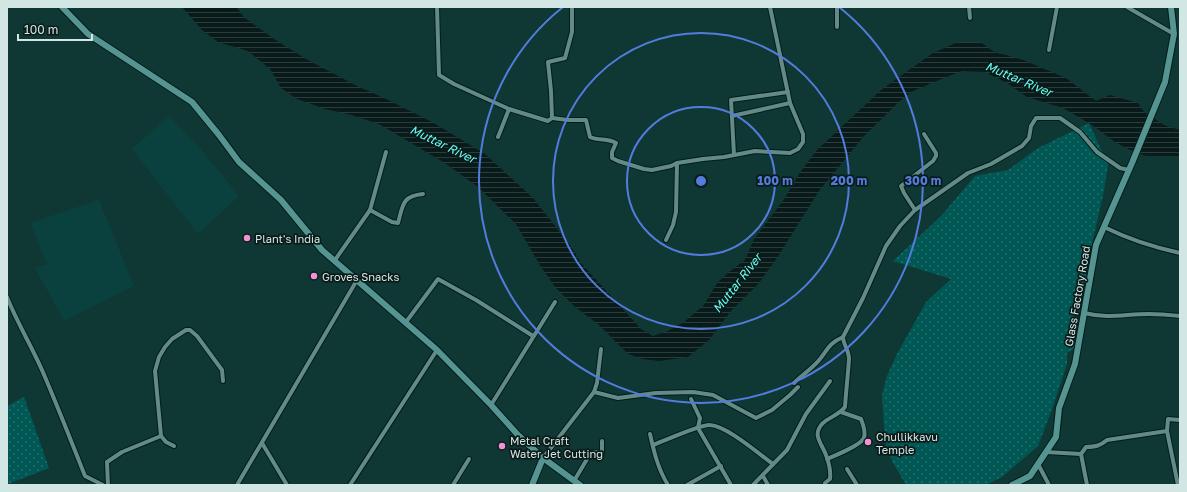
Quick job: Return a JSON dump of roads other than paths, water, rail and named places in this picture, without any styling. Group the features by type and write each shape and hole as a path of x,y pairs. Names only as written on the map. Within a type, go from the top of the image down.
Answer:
{"street":[{"path":"62,7 88,34 192,102 239,162 280,200 322,250 437,350 518,435 543,458 580,485"},
{"path":"437,7 439,75 470,91 509,108 548,121 552,118 559,120 586,120 590,137 596,140 611,140 616,143 612,152 612,158 644,170 652,170 671,166 677,163 724,157 755,151 790,153 798,149 803,142 803,134 790,104 780,62 770,7"},
{"path":"552,118 548,62 565,58 572,32 572,7"},
{"path":"837,7 837,27"},
{"path":"969,7 970,18"},
{"path":"1049,50 1057,7"},
{"path":"1127,7 1174,34"},
{"name":"Glass Factory Road","path":"1012,485 1030,476 1056,438 1059,408 1075,364 1096,245 1165,82 1174,34 1170,7"},
{"path":"734,155 731,100 788,92"},
{"path":"732,116 790,104"},
{"path":"498,137 509,108"},
{"path":"794,383 820,359 827,348 843,337 863,298 886,246 900,226 915,210 968,173 991,164 1022,146 1029,138 1031,126 1036,118 1060,118 1080,132 1097,152 1120,168 1129,170"},
{"path":"915,210 901,186 934,161 936,153 924,134"},
{"path":"335,260 370,210 386,152"},
{"path":"666,240 673,225 676,212 677,163"},
{"path":"370,210 392,222 398,223 404,203 412,195 424,194"},
{"path":"1104,227 1127,238 1180,253"},
{"path":"406,322 438,278 533,336"},
{"path":"236,485 357,280"},
{"path":"7,297 18,324 33,350 45,377 85,476 103,485"},
{"path":"491,405 555,302"},
{"path":"1084,313 1099,316 1149,314 1180,316"},
{"path":"174,446 166,442 161,436 155,371 159,357 165,347 172,339 186,330 190,330 197,336 222,370 223,381"},
{"path":"825,485 825,483 830,479 830,471 828,459 818,438 818,431 823,423 841,412 845,407 849,357 843,337"},
{"path":"532,485 543,458 594,392 597,383 601,349"},
{"path":"350,485 437,350"},
{"path":"753,485 764,476 791,445 806,414 830,381"},
{"path":"594,392 618,398 656,393 693,392 713,395 756,418 768,410 772,410 798,387"},
{"path":"691,399 700,418 698,428 731,485"},
{"path":"828,459 854,446 864,438 865,432 860,419 841,412"},
{"path":"1178,485 1166,431 1168,419 1180,420"},
{"path":"653,445 709,425 718,427 737,438 773,464"},
{"path":"1087,485 1081,454 1086,447 1096,447 1108,440 1166,431"},
{"path":"650,434 657,462 663,478 668,485"},
{"path":"108,485 107,462 122,452 161,436"},
{"path":"574,481 590,454 594,452 602,453 602,441"},
{"path":"262,443 287,485"},
{"path":"1046,452 1081,454"},
{"path":"453,485 468,459"},
{"path":"1038,464 1049,485"},
{"path":"687,485 721,466"},
{"path":"846,469 857,485"},
{"path":"764,476 768,485"}],"water":[{"name":"Muttar River","path":"182,7 236,7 245,18 277,41 306,59 357,86 432,122 485,154 533,198 570,245 580,262 641,329 653,336 668,331 684,322 704,305 717,283 745,260 754,239 785,198 799,174 816,151 881,90 933,53 958,42 980,42 996,53 1023,60 1066,78 1096,101 1110,95 1138,103 1144,112 1164,125 1180,130 1180,156 1146,156 1128,149 1063,108 1027,97 1007,83 985,72 962,71 913,91 903,98 864,136 819,191 777,258 759,283 731,311 709,340 688,357 659,361 643,359 628,354 599,325 574,306 556,288 541,267 516,224 478,187 445,163 379,124 348,114 325,109 297,99 281,88 270,69 248,51 218,42 202,30"}],"place":[{"name":"Plant's India","path":"247,238"},
{"name":"Groves Snacks","path":"314,276"},
{"name":"Chullikkavu Temple","path":"868,442"},
{"name":"Metal Craft Water Jet Cutting","path":"502,446"}]}
